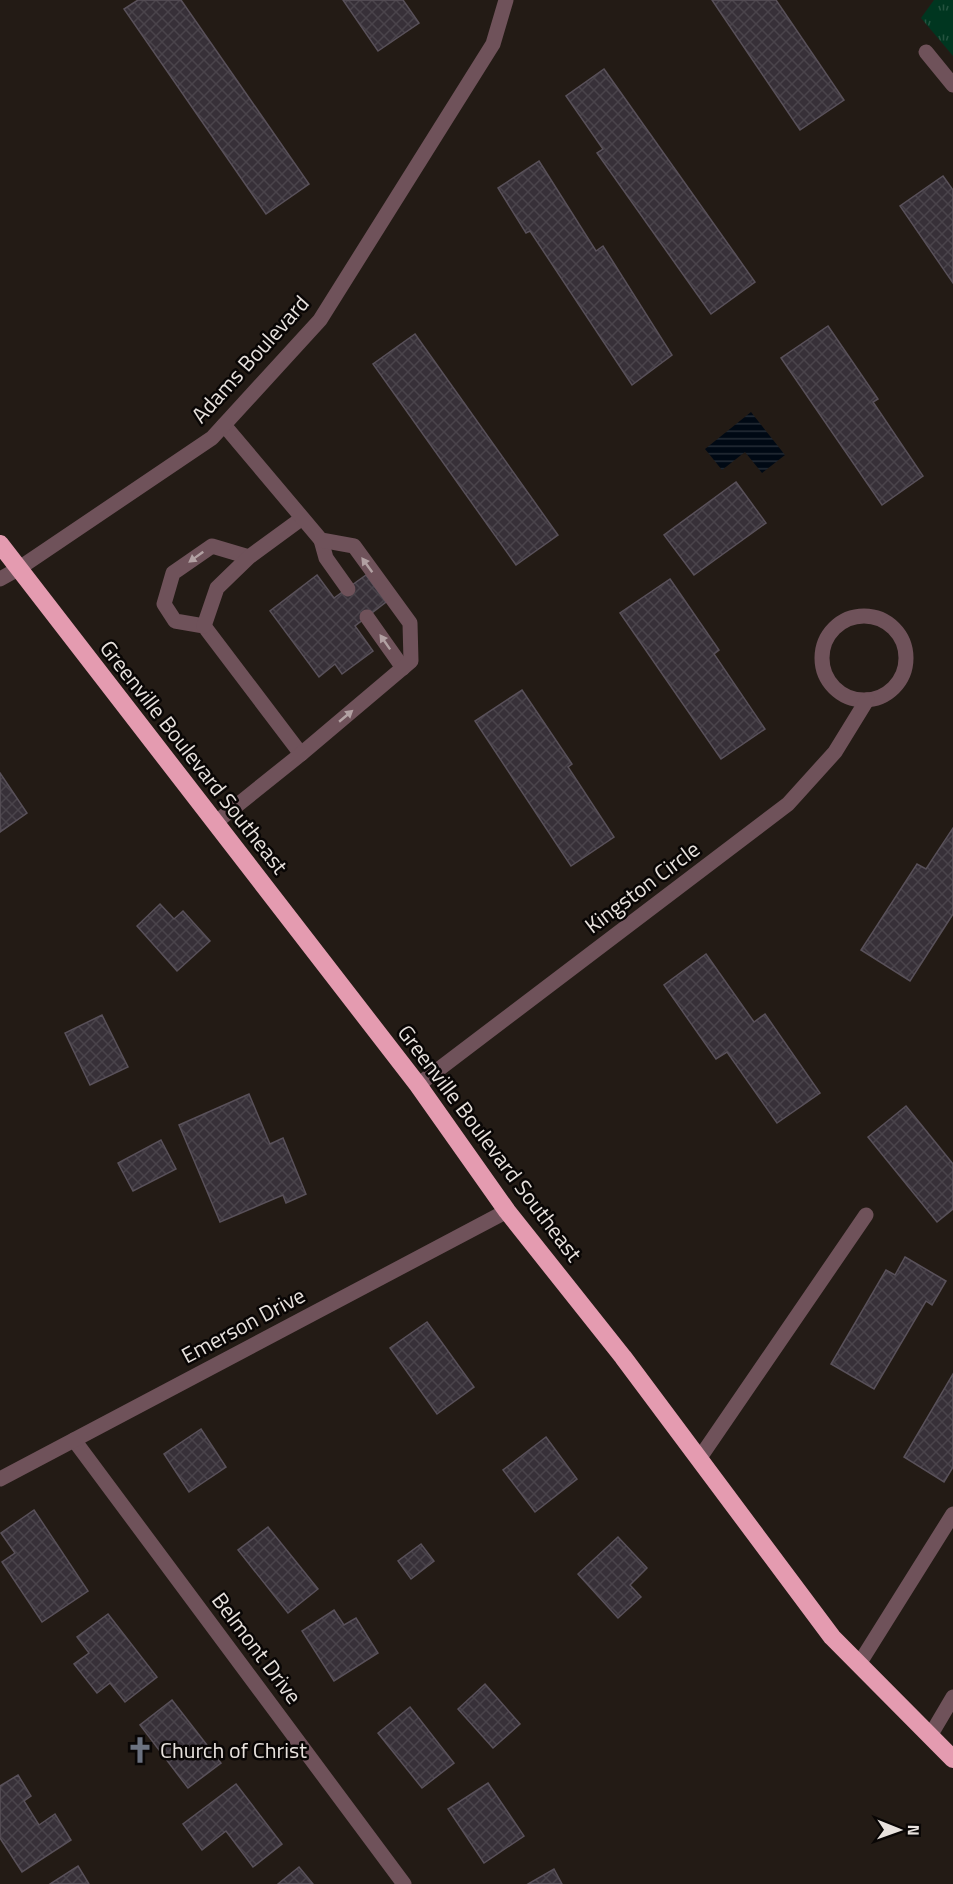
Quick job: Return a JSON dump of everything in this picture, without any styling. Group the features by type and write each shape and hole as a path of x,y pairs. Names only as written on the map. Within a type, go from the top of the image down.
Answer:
{"highway":[{"name":"Greenville Boulevard Southeast","path":"0,544 418,1084 507,1211 623,1357 832,1637 953,1759"}],"street":[{"name":"Adams Boulevard","path":"0,579 212,438 320,320 493,44 506,0"},
{"path":"926,52 953,85"},
{"path":"224,425 321,540 326,558 348,588"},
{"path":"204,626 217,588 249,557 302,519"},
{"path":"215,823 411,661 410,623 354,546 321,540"},
{"path":"249,557 212,546 173,573 164,604 175,621 204,626 301,754"},
{"path":"367,616 403,668"},
{"path":"868,616 882,619 897,632 905,651 905,665 901,679 880,697 867,700 853,698 841,692 831,683 824,671 825,644 832,631 842,622 854,617 868,616"},
{"name":"Kingston Circle","path":"418,1084 788,804 835,752 867,700"},
{"name":"Emerson Drive","path":"0,1479 507,1211"},
{"path":"699,1459 866,1215"},
{"name":"Belmont Drive","path":"74,1440 404,1884"},
{"path":"859,1664 953,1514"},
{"path":"930,1736 953,1697"}],"green space":[{"path":"934,0 953,0 953,56 921,18"}],"shaded area":[{"path":"751,412 785,455 762,473 745,452 722,470 705,449"}],"building":[{"path":"138,0 181,0 309,184 266,214 124,9"},
{"path":"343,0 403,0 419,23 378,51"},
{"path":"712,0 776,0 844,100 800,130"},
{"path":"604,69 755,282 711,314 597,153 603,149 566,96"},
{"path":"539,161 596,251 603,246 672,355 632,385 530,231 526,233 498,188"},
{"path":"943,176 953,190 953,283 900,206"},
{"path":"828,326 878,399 873,402 923,476 882,505 781,358"},
{"path":"415,334 558,535 516,565 373,364"},
{"path":"736,482 766,523 694,575 664,535"},
{"path":"317,575 334,598 366,575 386,602 355,626 373,651 342,674 335,664 319,677 270,611"},
{"path":"670,579 719,650 714,654 765,729 721,759 620,613"},
{"path":"522,690 572,764 568,767 614,837 571,866 475,721"},
{"path":"0,773 27,813 0,832"},
{"path":"953,828 953,914 910,981 861,950 917,864 926,869"},
{"path":"160,904 174,919 183,911 210,941 177,971 137,926"},
{"path":"706,954 754,1022 765,1014 820,1093 777,1123 727,1052 716,1059 664,985"},
{"path":"102,1015 128,1067 90,1085 65,1033"},
{"path":"249,1094 270,1144 283,1138 306,1194 286,1203 283,1195 220,1222 179,1125"},
{"path":"906,1106 953,1164 953,1209 937,1222 868,1137"},
{"path":"161,1140 176,1169 133,1191 118,1163"},
{"path":"905,1257 946,1281 932,1305 926,1301 874,1389 831,1364 886,1270 895,1275"},
{"path":"427,1322 474,1387 437,1414 390,1348"},
{"path":"953,1374 953,1467 944,1482 904,1457"},
{"path":"201,1429 226,1467 189,1492 164,1454"},
{"path":"546,1437 577,1479 535,1512 503,1470"},
{"path":"34,1510 88,1591 42,1622 2,1562 15,1553 1,1533"},
{"path":"268,1527 318,1589 288,1613 238,1550"},
{"path":"618,1537 647,1568 630,1585 641,1597 618,1618 578,1574"},
{"path":"421,1544 434,1561 411,1579 398,1561"},
{"path":"334,1610 344,1625 356,1618 378,1653 334,1681 302,1631"},
{"path":"108,1614 157,1677 125,1702 110,1683 97,1693 74,1664 89,1653 77,1637"},
{"path":"485,1684 520,1724 493,1748 458,1709"},
{"path":"172,1700 221,1763 188,1788 140,1725"},
{"path":"410,1707 454,1763 422,1788 378,1733"},
{"path":"18,1775 31,1796 24,1801 39,1825 55,1814 71,1840 22,1872 0,1838 0,1786"},
{"path":"488,1783 524,1836 484,1863 448,1809"},
{"path":"236,1784 282,1844 253,1867 226,1831 202,1850 183,1824"},
{"path":"78,1866 89,1884 50,1884"},
{"path":"299,1867 313,1884 278,1884"},
{"path":"554,1869 562,1884 528,1884"}],"place":[{"name":"Church of Christ","path":"140,1750"}]}
